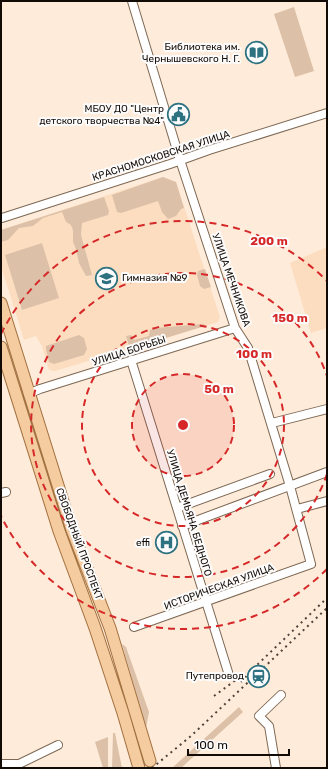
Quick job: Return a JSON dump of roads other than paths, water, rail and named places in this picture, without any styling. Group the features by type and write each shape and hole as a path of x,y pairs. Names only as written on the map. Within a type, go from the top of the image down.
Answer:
{"main road":[{"name":"СВОБОДНЫЙ ПРОСПЕКТ","path":"1,303 28,394 72,530 110,628 150,761"},
{"name":"СВОБОДНЫЙ ПРОСПЕКТ","path":"1,347 59,531 95,628 123,713 139,768"}],"street":[{"name":"УЛИЦА МЕЧНИКОВА","path":"132,1 180,160 235,328 248,348 272,423 311,564"},
{"name":"КРАСНОМОСКОВСКАЯ УЛИЦА","path":"2,218 327,113"},
{"name":"УЛИЦА БОРЬБЫ","path":"28,394 40,388 235,328"},
{"name":"УЛИЦА ДЕМЬЯНА БЕДНОГО","path":"131,360 228,672"},
{"path":"272,423 327,409"},
{"path":"182,526 327,472"},
{"path":"177,508 270,474"},
{"path":"297,509 327,501"},
{"name":"ИСТОРИЧЕСКАЯ УЛИЦА","path":"134,628 311,564"},
{"path":"276,768 269,726 259,716 281,695"},
{"path":"1,764 19,764 58,746"}],"railway":[{"path":"241,682 327,598"},
{"path":"152,768 191,736 327,608"},
{"path":"214,696 244,674"}],"place":[{"name":"Библиотека им. Чернышевского Н. Г.","path":"256,53"},
{"name":"МБОУ ДО \"Центр детского творчества №4\"","path":"179,115"},
{"name":"Гимназия №9","path":"106,278"},
{"name":"effi","path":"166,543"},
{"name":"Путепровод","path":"259,676"}]}
